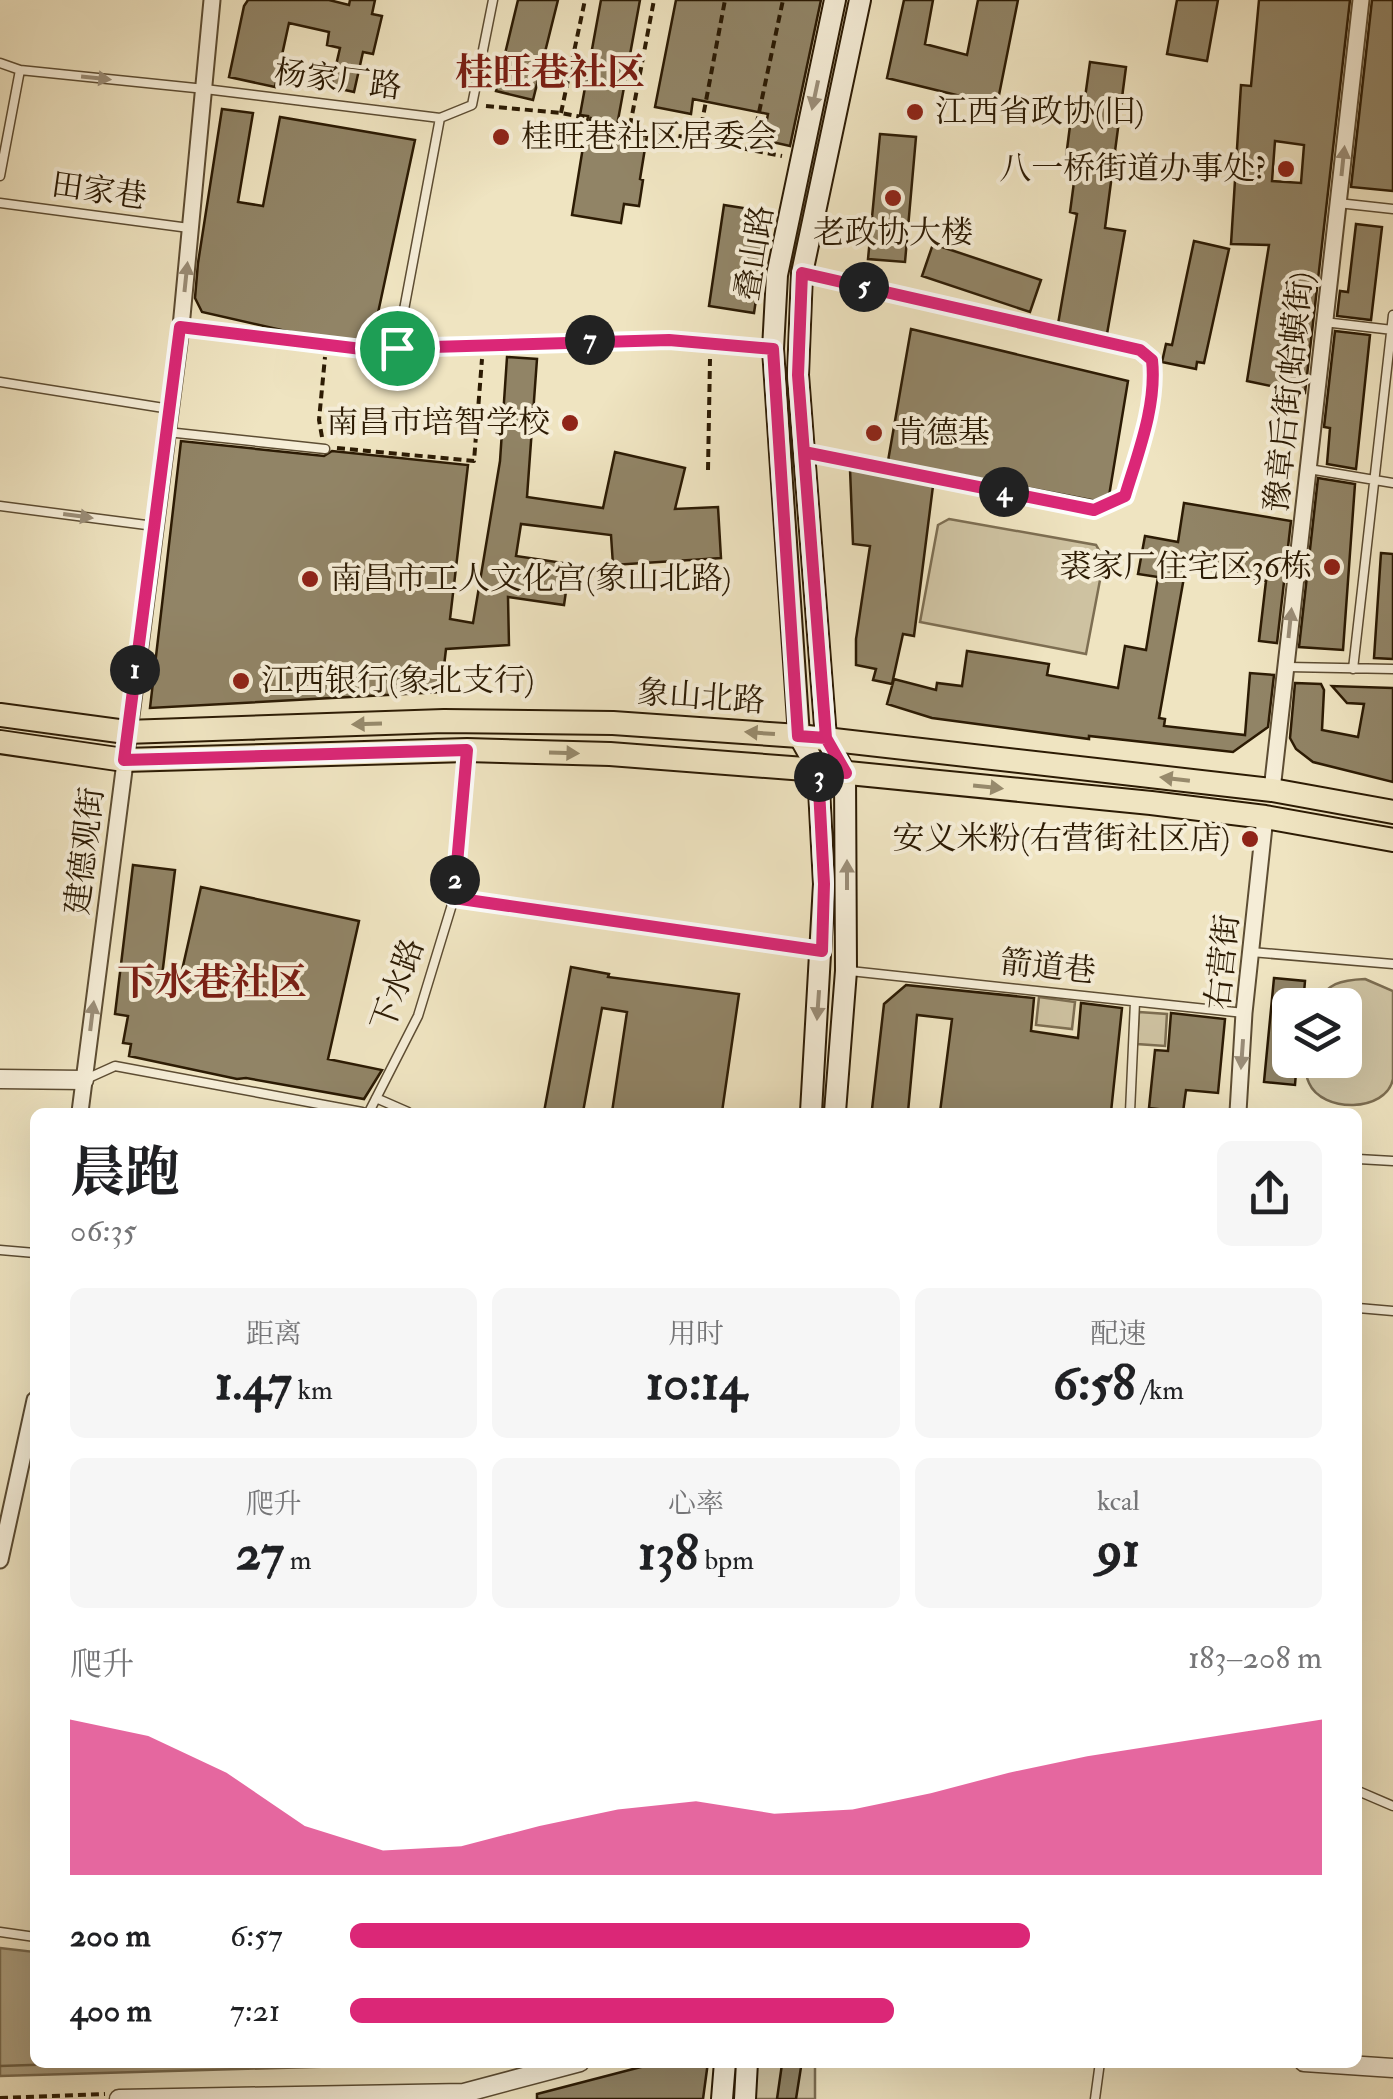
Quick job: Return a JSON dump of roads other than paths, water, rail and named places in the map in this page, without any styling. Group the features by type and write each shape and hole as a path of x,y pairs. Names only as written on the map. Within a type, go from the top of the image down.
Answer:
{"main road":[{"name":"叠山路","path":"812,1108 824,884 818,770 798,736 773,349 777,276 835,0"},
{"name":"叠山路","path":"836,1108 846,970 846,773 826,738 798,375 802,273 860,0"},
{"name":"象山北路","path":"0,715 126,732 454,721 613,723 826,738 1272,790 1393,812"},
{"name":"象山北路","path":"0,742 124,760 467,750 610,754 818,770 1265,817 1393,840"},
{"path":"722,2099 725,2068"},
{"path":"744,2099 747,2068"}],"street":[{"name":"建德观街","path":"80,1108 192,228 212,0"},
{"name":"豫章后街(蛤蟆街)","path":"1272,790 1361,0"},
{"name":"右营街","path":"1238,1108 1265,817"},
{"path":"0,1079 84,1080"},
{"path":"0,1560 30,1456"},
{"path":"1362,2066 1393,2068"},
{"path":"119,2099 464,2092 557,2068"}],"lane":[{"path":"440,118 472,105 493,0"},
{"name":"杨家厂路","path":"0,63 20,70 206,88 440,118 397,348"},
{"path":"0,176 20,70"},
{"name":"田家巷","path":"0,202 192,228"},
{"path":"1338,202 1393,209"},
{"path":"802,273 1140,350 1152,360 1154,378 1141,444 1125,496 1094,510 804,452"},
{"path":"1353,668 1393,315"},
{"path":"1324,322 1392,330"},
{"path":"180,327 370,350 594,340 773,349"},
{"path":"0,382 170,409"},
{"path":"167,432 327,446"},
{"path":"1308,469 1393,483"},
{"path":"0,506 156,526"},
{"path":"1286,668 1393,669"},
{"name":"下水路","path":"368,1108 418,1016 454,898 467,750"},
{"path":"454,898 822,951"},
{"path":"1251,952 1393,964"},
{"name":"箭道巷","path":"846,970 1244,1013"},
{"path":"1130,1108 1136,1002"},
{"name":"下水路","path":"84,1080 115,1066 343,1108"},
{"path":"376,1098 399,1108"},
{"path":"1362,1158 1393,1161"},
{"path":"0,1250 30,1253"},
{"path":"1362,1308 1393,1311"},
{"path":"1362,1794 1393,1806"},
{"path":"0,1932 30,1936"},
{"path":"1096,2099 1099,2068"}],"water":[{"path":"0,1948 30,1951 30,2068 276,2068 0,2076"}],"place":[{"name":"江西省政协(旧)","path":"915,112"},
{"name":"桂旺巷社区居委会","path":"501,137"},
{"name":"八一桥街道办事处?","path":"1286,169"},
{"name":"老政协大楼","path":"893,198"},
{"name":"南昌市培智学校","path":"570,423"},
{"name":"肯德基","path":"874,433"},
{"name":"裘家厂住宅区36栋","path":"1332,567"},
{"name":"南昌市工人文化宫(象山北路)","path":"310,579"},
{"name":"江西银行(象北支行)","path":"241,681"},
{"name":"安义米粉(右营街社区店)","path":"1250,839"}],"district":[{"name":"桂旺巷社区","path":"550,73"},
{"name":"下水巷社区","path":"212,983"}]}
